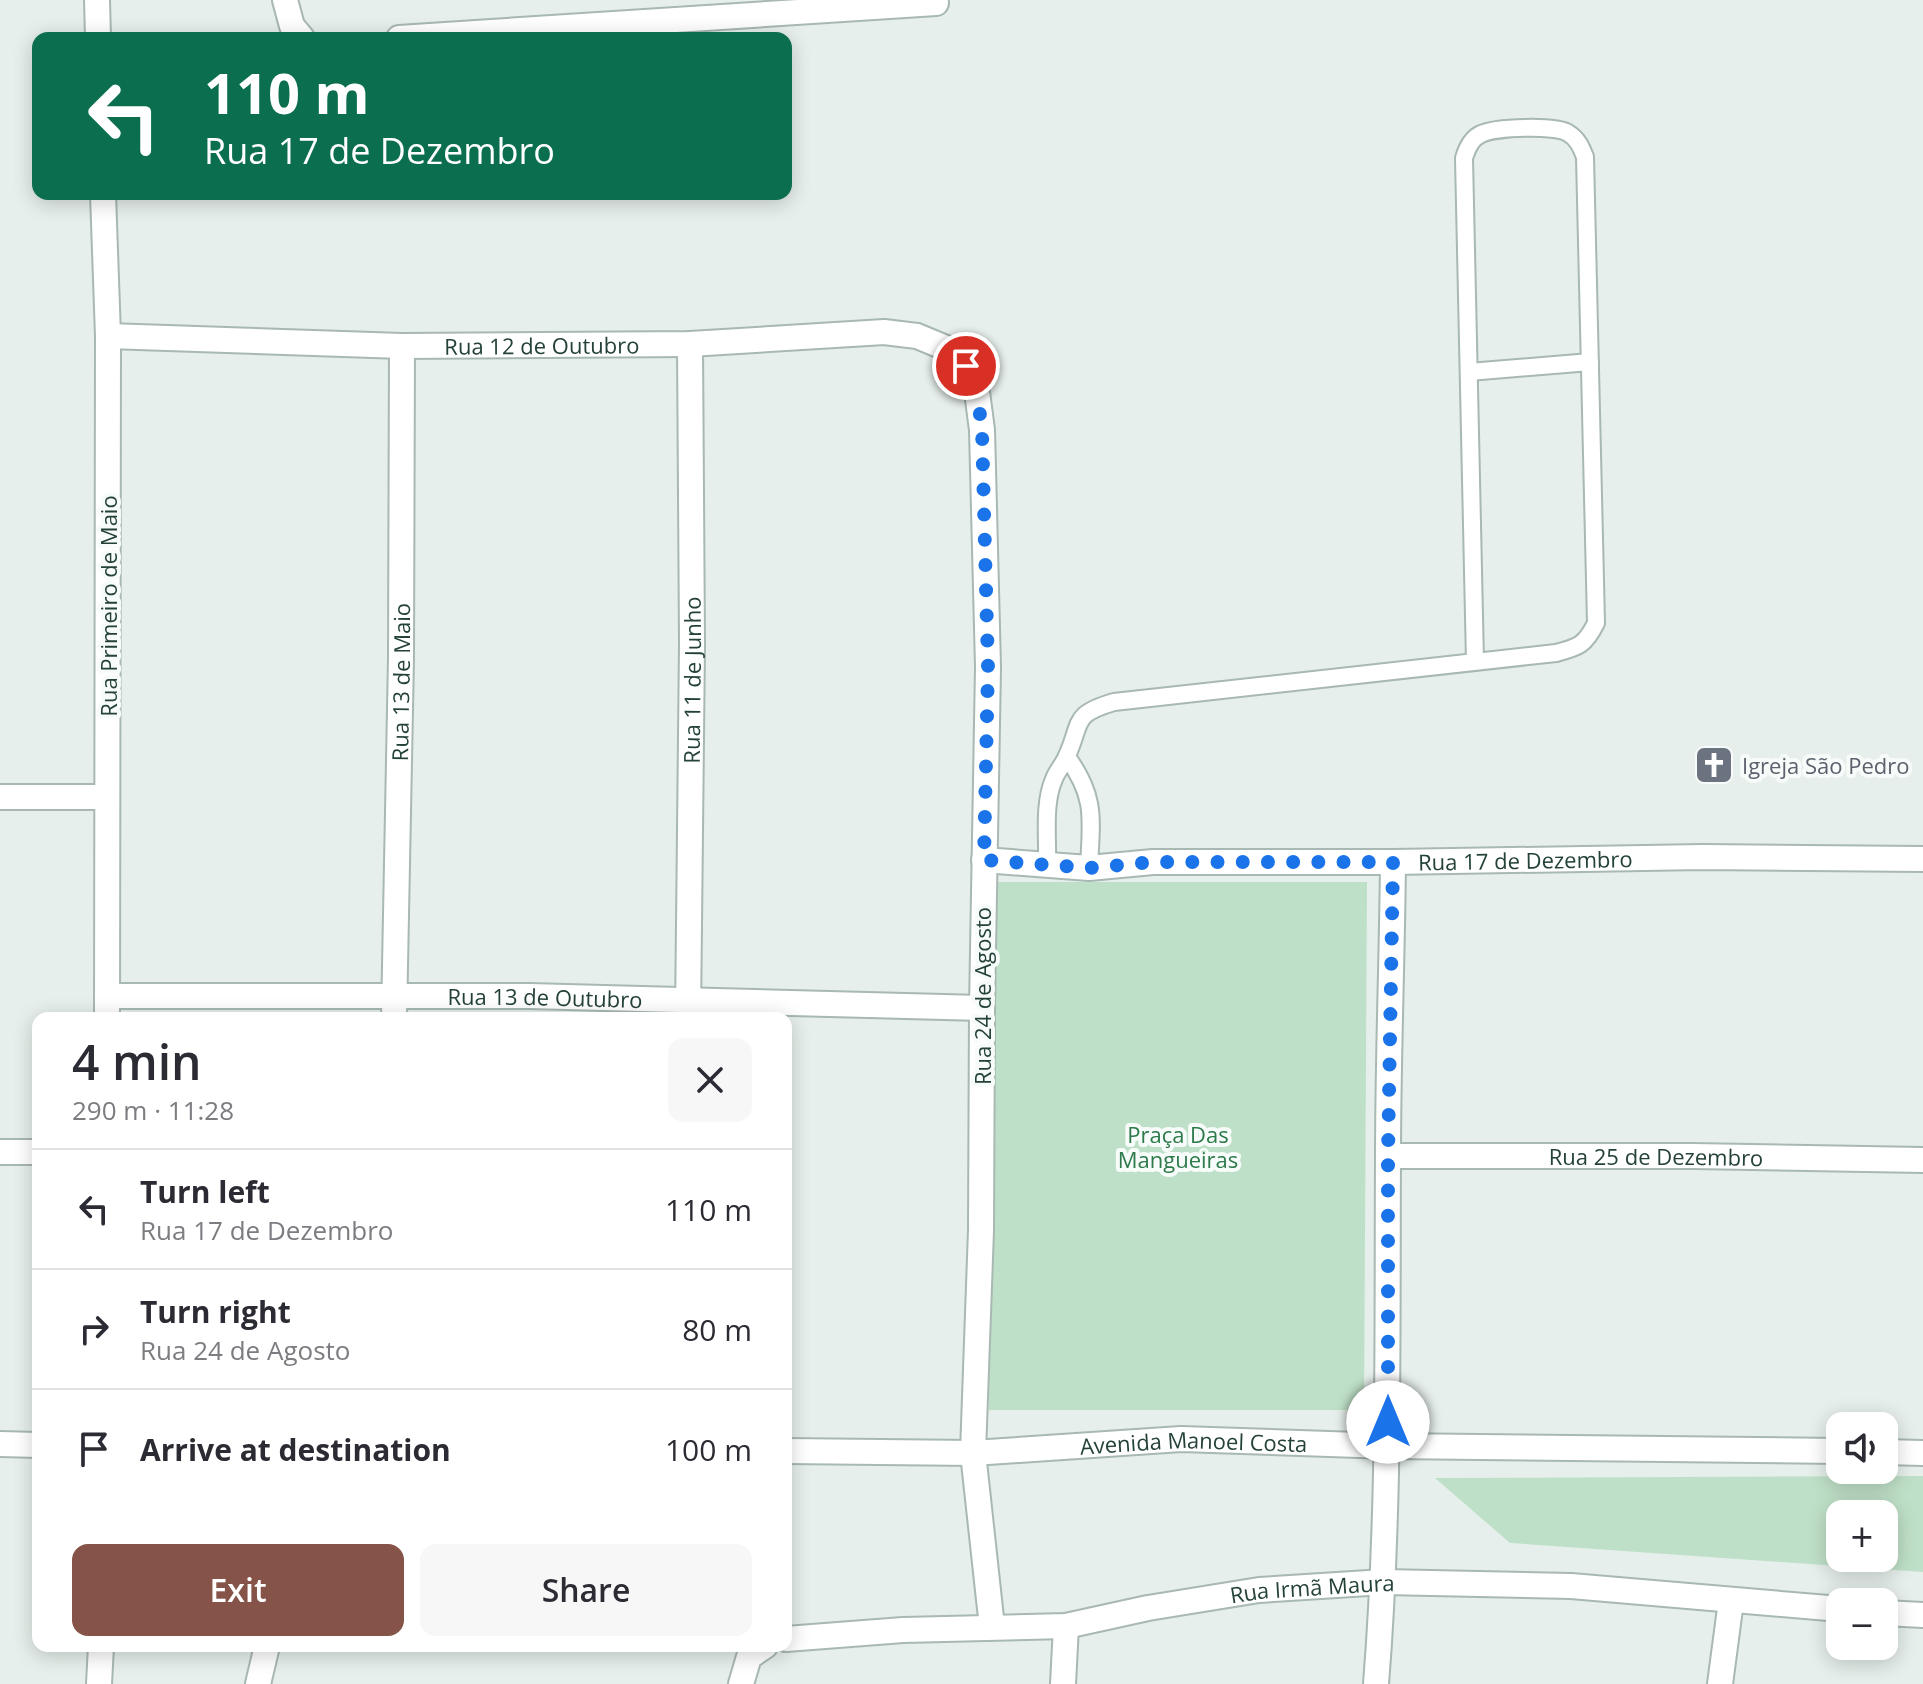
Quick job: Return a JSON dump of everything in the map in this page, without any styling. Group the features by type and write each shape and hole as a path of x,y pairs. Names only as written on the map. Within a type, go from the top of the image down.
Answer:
{"street":[{"path":"97,0 98,32"},
{"path":"285,0 292,26 297,32"},
{"path":"491,32 936,3"},
{"name":"Rua Primeiro de Maio","path":"103,200 108,336 107,1007"},
{"name":"Rua 12 de Outubro","path":"108,336 402,346 690,344 884,332 917,336 946,348 966,366"},
{"name":"Rua 11 de Junho","path":"688,1008 692,644 690,344"},
{"name":"Rua 13 de Maio","path":"394,1007 401,643 402,346"},
{"name":"Rua 24 de Agosto","path":"966,366 977,392 982,430 988,667 981,1230 973,1453 992,1627"},
{"path":"0,797 107,797"},
{"name":"Rua 17 de Dezembro","path":"984,860 1089,868 1153,862 1703,857 1923,859"},
{"path":"1376,1684 1384,1582 1388,1446 1388,1156 1393,862"},
{"name":"Rua 13 de Outubro","path":"107,1007 394,1007 529,996 688,1008 982,1008"},
{"path":"0,1152 32,1152"},
{"name":"Rua 25 de Dezembro","path":"1388,1156 1923,1160"},
{"name":"Avenida Manoel Costa","path":"792,1451 973,1453 1181,1439 1388,1446 1826,1451"},
{"path":"0,1444 32,1445"},
{"path":"1898,1452 1923,1453"},
{"name":"Rua Irmã Maura","path":"792,1639 992,1627 1066,1626 1148,1608 1259,1590 1384,1582 1571,1586 1826,1608"},
{"path":"1720,1684 1731,1601"},
{"path":"1898,1614 1923,1615"},
{"path":"1063,1684 1066,1626"},
{"path":"99,1684 101,1652"},
{"path":"258,1684 266,1652"},
{"path":"741,1684 749,1657 756,1652"}],"lane":[{"path":"1047,865 1048,809 1053,780 1067,757 1078,721 1092,709 1114,702 1475,662 1556,653 1578,648 1588,638 1596,623 1585,157 1578,141 1564,130 1494,130 1479,135 1469,145 1464,158 1475,662"},
{"path":"1469,372 1590,362"},
{"path":"1067,757 1081,776 1091,805 1089,868"}],"green space":[{"name":"Praça Das Mangueiras","path":"992,882 1367,882 1364,1410 989,1410"},
{"path":"1826,1476 1826,1484 1898,1484 1898,1476 1923,1476 1923,1572 1898,1570 1898,1500 1826,1500 1826,1565 1510,1543 1435,1478"}],"place":[{"name":"Igreja São Pedro","path":"1714,765"}],"route":[{"path":"966,366 977,392 982,430 988,667 984,860 1089,868 1153,862 1393,862 1388,1422"}]}
